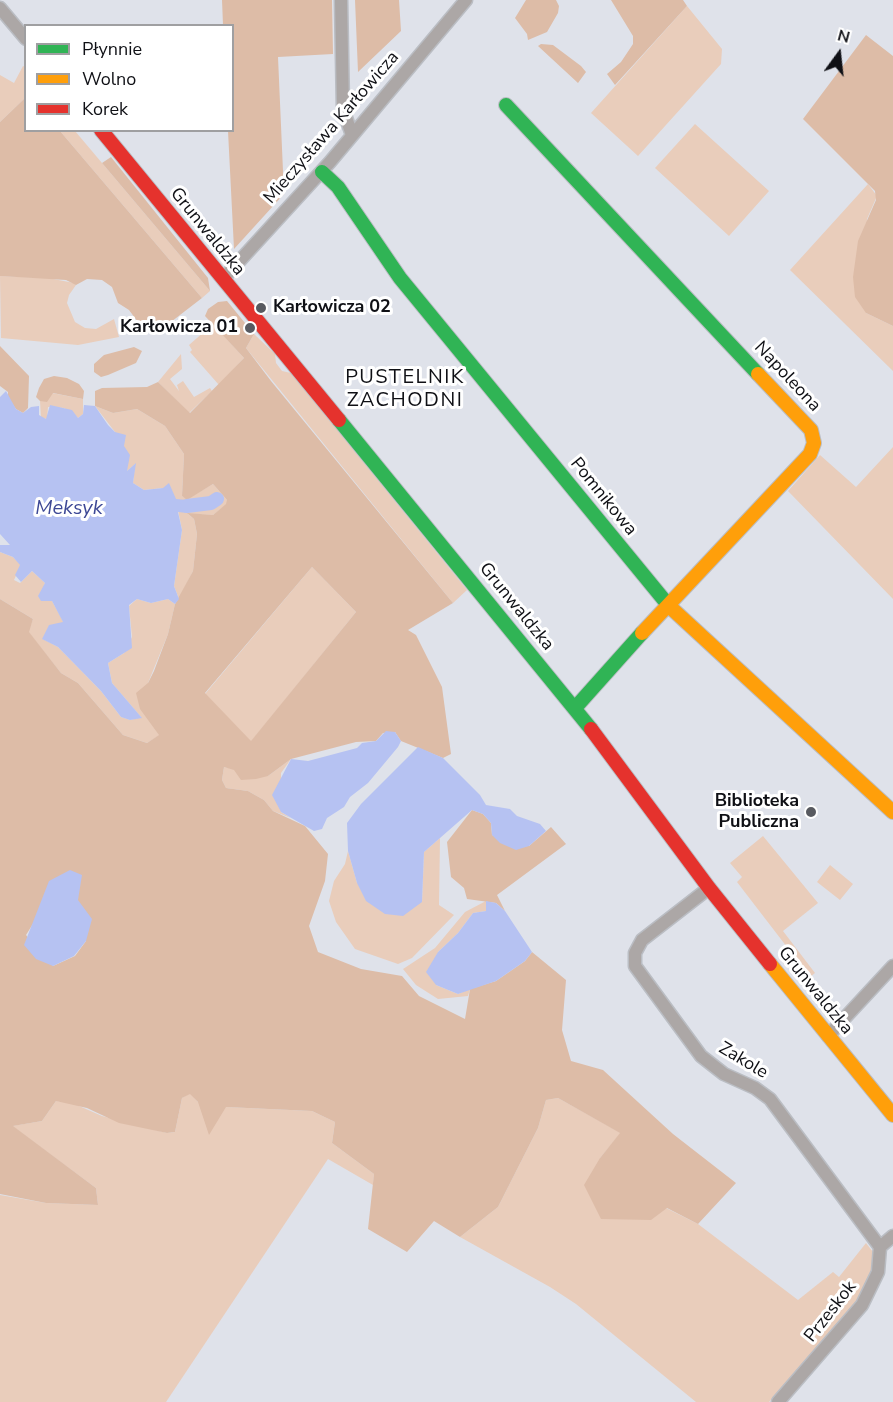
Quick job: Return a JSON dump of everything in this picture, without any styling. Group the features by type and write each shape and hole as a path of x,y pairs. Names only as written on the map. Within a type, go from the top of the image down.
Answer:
{"street":[{"path":"341,0 343,109 352,135"},
{"name":"Mieczysława Karłowicza","path":"223,279 322,172 466,0"},
{"path":"0,8 24,37"},
{"name":"Napoleona","path":"506,105 812,430 814,443 810,454 667,604 575,708"},
{"name":"Grunwaldzka","path":"103,132 575,708 709,888 893,1114"},
{"name":"Pomnikowa","path":"322,172 338,187 366,231 408,286 667,604 893,812"},
{"name":"Zakole","path":"709,888 642,940 634,953 635,966 701,1056 724,1074 755,1088 771,1099 880,1247"},
{"path":"828,1036 893,966"},
{"path":"880,1247 893,1236"},
{"name":"Przeskok","path":"778,1402 832,1341 870,1292 880,1263 880,1247"}],"shaded area":[{"path":"222,0 332,0 333,54 278,57 284,194 234,249 228,132 234,132 234,24 223,24"},
{"path":"355,0 399,0 401,31 358,72"},
{"path":"526,0 556,0 559,6 558,13 547,32 528,40 527,34 515,18"},
{"path":"611,0 683,0 687,6 615,85 607,74 621,62 633,44 633,36"},
{"path":"687,6 722,49 721,64 638,156 591,113"},
{"path":"866,35 893,56 893,326 866,313 855,297 853,277 858,241 876,200 875,191 803,119"},
{"path":"553,45 581,66 586,72 578,83 538,46"},
{"path":"24,66 24,99 0,122 0,75 14,83"},
{"path":"24,99 24,132 61,132 202,298 167,325 152,332 138,322 129,310 118,303 112,287 102,280 87,279 76,285 66,280 0,276 0,122"},
{"path":"695,124 769,191 729,236 655,168"},
{"path":"61,132 76,132 210,291 202,298"},
{"path":"111,157 208,278 210,291 102,163"},
{"path":"868,184 877,196 867,219 866,313 893,326 893,371 790,270"},
{"path":"0,276 48,278 74,283 76,285 67,303 75,322 85,328 96,329 114,319 119,337 78,345 1,338"},
{"path":"227,301 254,334 246,348 453,603 408,630 416,635 442,687 451,754 443,758 401,741 395,732 383,733 376,741 356,742 291,759 268,776 256,779 241,780 234,770 224,767 222,780 226,788 248,791 264,800 273,811 305,826 328,854 325,881 309,926 318,952 361,969 402,976 419,996 465,1019 470,989 496,981 525,961 532,952 566,980 562,1030 571,1061 603,1070 673,1134 736,1183 698,1224 667,1208 651,1220 601,1219 584,1185 600,1158 620,1133 558,1098 546,1100 538,1128 498,1207 460,1237 434,1221 407,1252 368,1229 374,1174 332,1143 335,1122 312,1111 226,1107 209,1135 198,1102 190,1094 182,1098 175,1132 167,1133 119,1123 87,1108 56,1101 42,1121 13,1126 96,1188 98,1205 46,1203 0,1194 0,599 33,619 29,632 61,673 78,683 123,735 147,743 159,735 140,709 136,693 148,683 154,671 168,634 175,604 193,571 197,534 194,519 187,513 213,515 226,504 227,500 213,484 187,500 182,496 184,454 165,426 137,409 113,413 95,406 95,391 102,388 147,387 158,382 190,413 244,358 205,316 208,309 218,302","holes":["312,567 356,612 251,741 205,693","36,919 86,941 75,956 53,966 26,935"]},
{"path":"213,324 244,358 219,385 190,352 192,350 189,345"},
{"path":"254,334 275,354 276,363 282,371 291,373 467,590 453,603 246,348"},
{"path":"0,346 29,376 28,408 23,413 16,409 8,398 8,392 0,386"},
{"path":"134,347 142,351 136,363 101,377 94,372 94,364 104,355"},
{"path":"181,354 182,369 170,379 179,391 177,385 183,381 194,397 210,388 212,391 189,413 158,382"},
{"path":"54,376 67,378 79,384 84,391 83,399 53,393 47,402 40,401 36,397 44,379"},
{"path":"52,393 83,399 83,414 78,418 64,408 48,407 47,419 41,418 40,401"},
{"path":"95,406 113,413 137,409 165,426 184,454 182,496 187,499 213,484 227,500 227,504 213,515 188,514 194,519 197,534 193,571 179,599 174,586 182,530 176,500 163,488 144,490 133,483 135,464 127,471 115,432"},
{"path":"893,447 893,599 788,491 820,455 856,487"},
{"path":"0,552 13,557 21,565 14,580 20,583 32,571 45,583 42,601 52,601 64,623 43,639 58,647 101,691 121,717 130,720 141,717 112,683 108,663 124,653 132,637 129,606 137,599 151,603 168,599 175,604 168,634 148,683 153,724 160,735 147,743 123,735 78,683 61,673 28,632 33,619 0,599"},
{"path":"312,567 356,612 251,742 205,694"},
{"path":"291,759 281,773 281,812 291,818 273,811 264,800 248,791 226,788 222,780 224,767 268,776"},
{"path":"472,810 483,814 491,823 492,835 529,846 551,827 566,844 497,895 505,911 496,903 467,899 464,888 451,877 447,842"},
{"path":"763,836 818,903 783,931 815,973 810,977 737,882 742,877 730,863"},
{"path":"440,838 439,905 454,915 412,958 398,964 355,949 336,922 329,901 334,881 345,864 348,851 357,883 422,902 424,852"},
{"path":"830,865 853,884 840,900 817,882"},
{"path":"486,901 486,911 473,913 458,933 438,952 436,985 458,994 470,989 468,996 438,999 416,985 403,969 435,948 465,912"},
{"path":"190,1093 198,1102 226,1107 312,1111 335,1122 332,1143 374,1174 373,1185 328,1159 166,1402 0,1402 0,1195 46,1203 98,1205 96,1188 12,1126 42,1121 56,1101 70,1102 102,1116 167,1133 175,1132 182,1098"},
{"path":"558,1098 621,1133 600,1158 666,1208 698,1224 798,1300 833,1272 839,1277 866,1243 873,1252 872,1278 854,1307 769,1402 696,1402 576,1304 460,1237 498,1207 538,1128 546,1100"}],"water":[{"name":"Meksyk","path":"6,391 16,409 23,413 31,407 39,406 39,415 46,419 50,405 72,410 78,418 83,414 84,405 95,406 115,432 126,435 124,446 130,455 127,471 136,463 133,483 144,490 163,488 169,483 176,499 187,500 187,513 178,512 182,530 174,586 179,599 175,604 168,599 151,603 137,599 129,605 132,648 108,663 112,683 142,718 130,720 121,717 101,691 58,647 42,639 49,625 63,622 52,601 41,601 38,596 45,583 32,571 21,582 15,575 20,565 13,557 0,552 0,545 10,545 0,534 0,397"},
{"path":"386,731 395,732 401,741 398,747 368,783 350,797 344,807 327,818 322,829 314,831 281,812 272,795 291,759 308,761 357,748 362,743 376,741"},
{"path":"418,747 443,758 480,795 486,805 510,809 517,816 540,824 546,831 529,846 516,850 500,843 492,835 491,823 483,814 472,810 424,852 422,902 403,916 385,914 366,901 357,883 348,851 347,823 361,804"},
{"path":"70,870 82,875 78,900 92,919 86,941 74,956 53,966 36,959 24,945 49,881"},
{"path":"486,901 496,903 505,911 532,952 525,961 496,981 458,994 436,985 426,972 438,952 458,933 473,913 486,911"}],"waterway":[{"path":"187,506 211,503 217,499"}],"traffic: fast":[{"path":"506,105 758,374"},
{"path":"322,172 338,187 400,278 669,606"},
{"path":"339,420 591,729"},
{"path":"575,708 642,633"}],"traffic: slow":[{"path":"642,633 810,454 814,443 811,430 758,374"},
{"path":"669,606 893,812"},
{"path":"770,964 893,1115"}],"traffic: jam":[{"path":"103,132 339,420"},
{"path":"591,729 709,888 770,964"}],"place":[{"name":"Karłowicza 02","path":"261,308"},
{"name":"Karłowicza 01","path":"250,328"},
{"name":"Biblioteka Publiczna","path":"811,812"}],"district":[{"name":"PUSTELNIK ZACHODNI","path":"405,390"}]}
